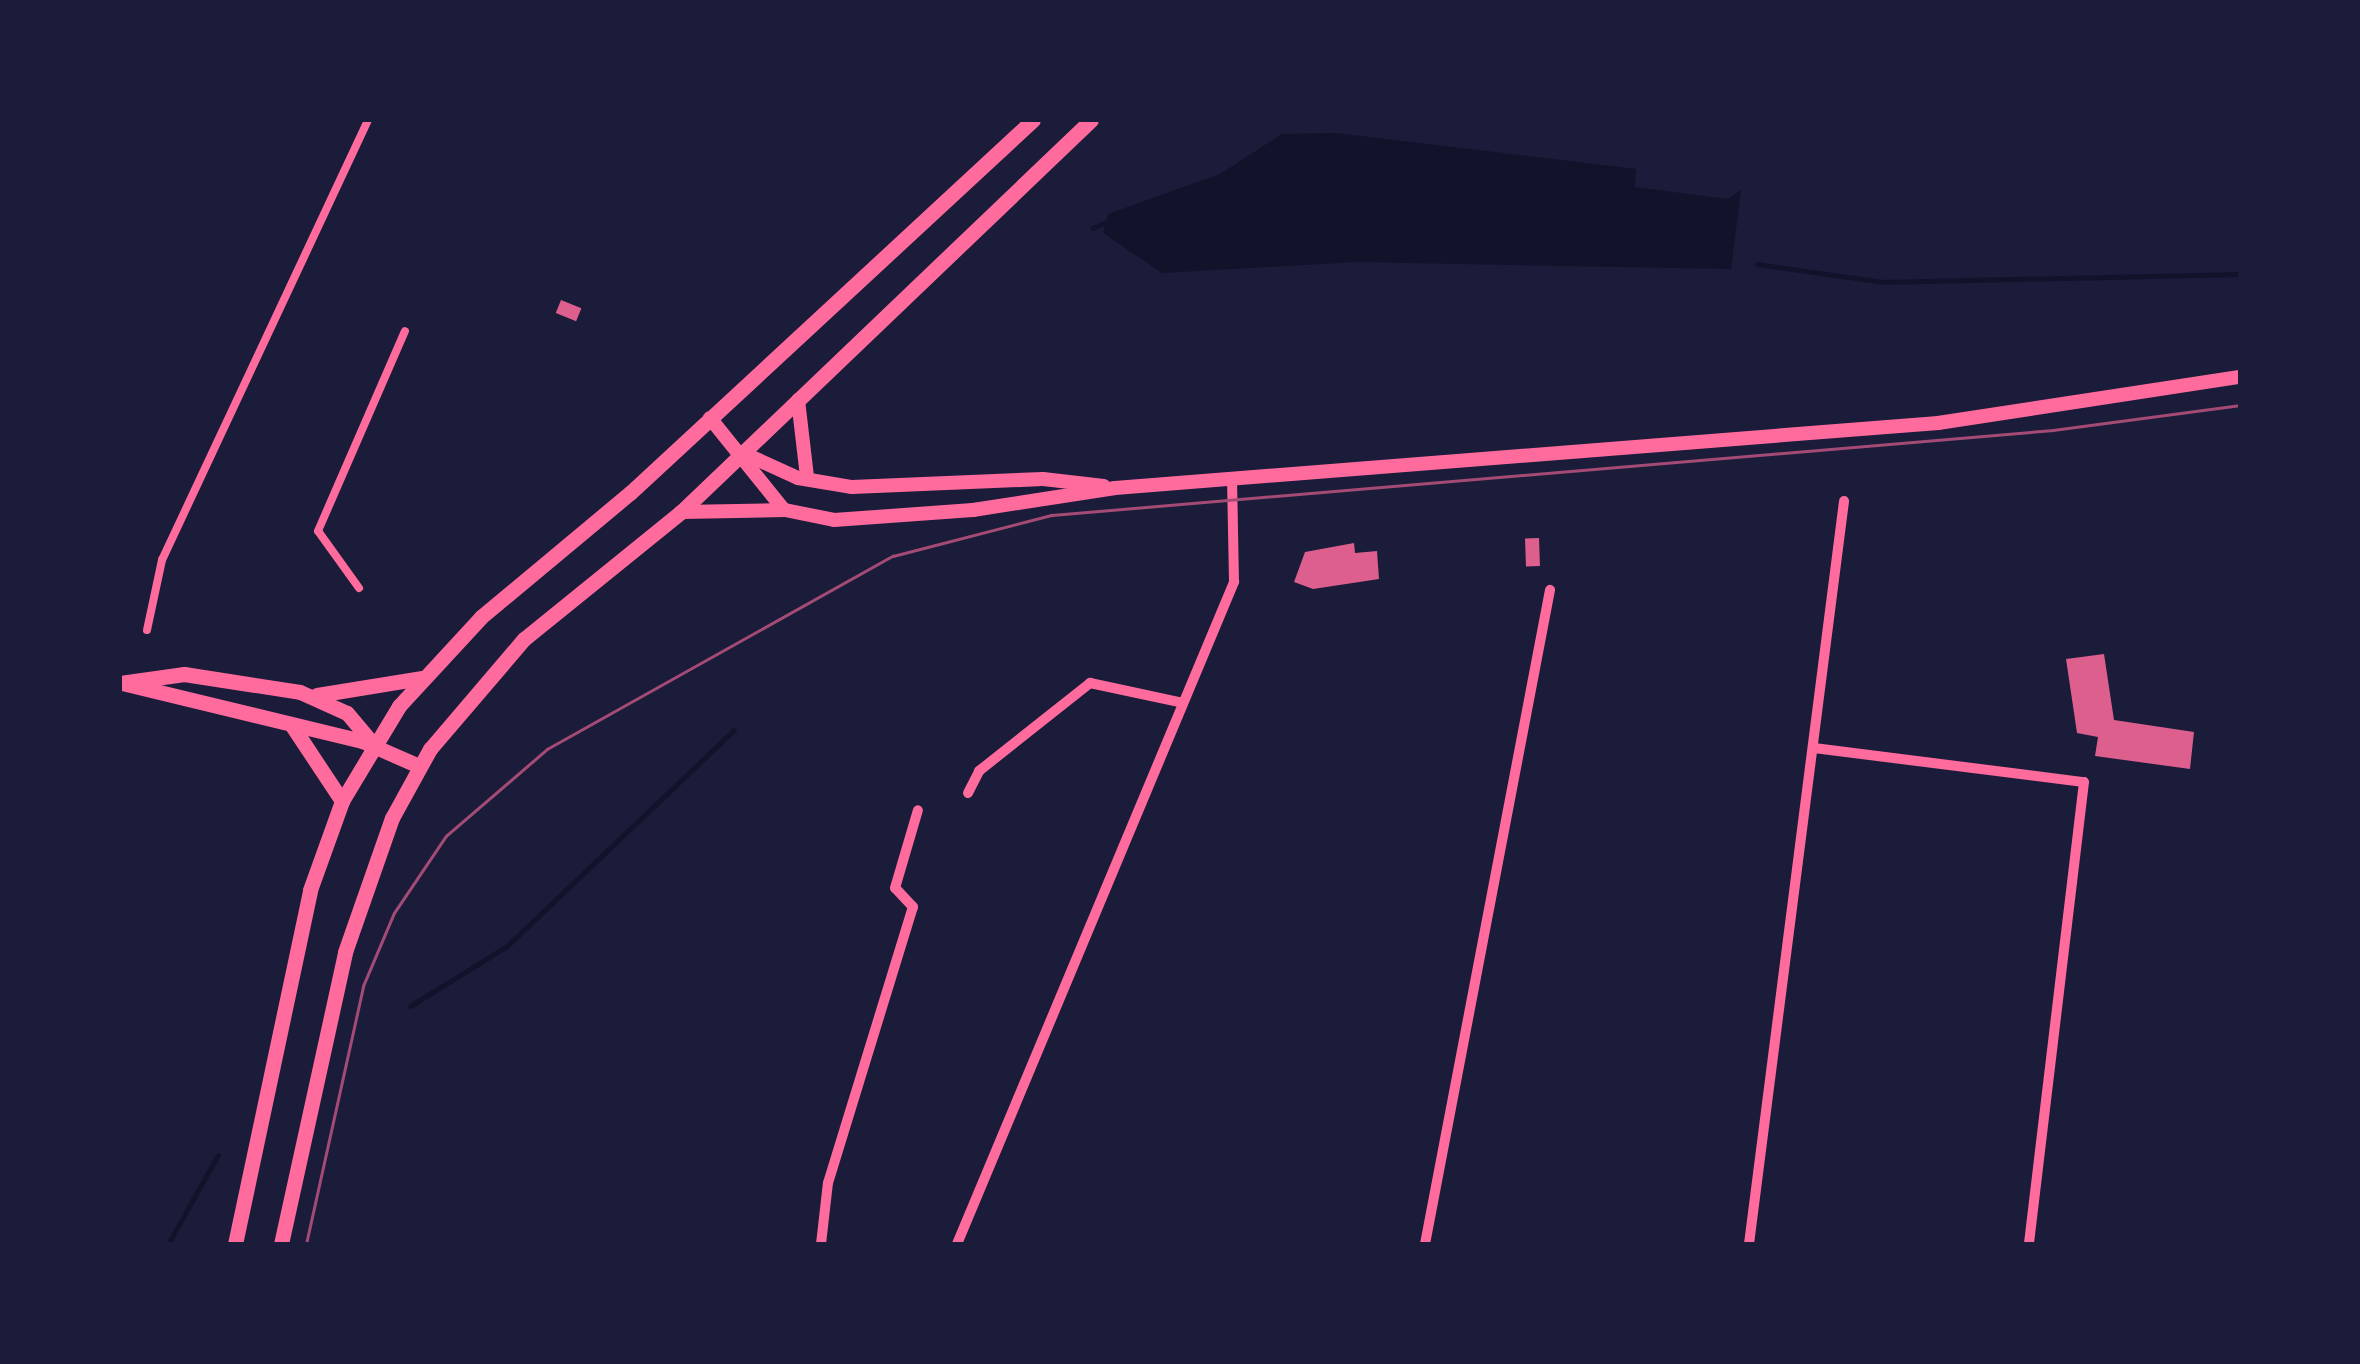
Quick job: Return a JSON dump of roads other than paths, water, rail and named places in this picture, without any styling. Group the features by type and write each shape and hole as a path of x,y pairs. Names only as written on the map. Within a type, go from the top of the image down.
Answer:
{"main road":[{"path":"235,1244 305,911 342,801 374,744 421,678 1033,120"},
{"path":"281,1244 345,952 419,766 513,650 681,512 1091,120"},
{"path":"681,512 784,510 888,517 1116,488 1938,423 2240,377"},
{"path":"798,400 807,477"},
{"path":"710,418 784,510"},
{"path":"742,453 807,477 875,489 1043,479 1116,488"},
{"path":"121,683 184,674 312,695 347,713 374,744"},
{"path":"312,695 421,678"},
{"path":"121,683 374,744 419,766"},
{"path":"293,727 342,801"}],"street":[{"path":"147,630 162,560 368,120"},
{"path":"359,588 318,531 405,331"},
{"path":"957,1244 1236,574 1232,478"},
{"path":"1750,1244 1844,501"},
{"path":"1426,1244 1550,590"},
{"path":"968,793 979,771 1090,683 1182,703"},
{"path":"1814,748 2084,782 2029,1244"},
{"path":"821,1244 828,1183 912,907 895,888 918,810"}],"waterway":[{"path":"1093,228 1108,221"},
{"path":"1757,264 1883,282 2240,274"},
{"path":"410,1006 507,946 734,730"},
{"path":"168,1244 218,1155"}],"tram line":[{"path":"306,1244 363,986 394,913 446,836 547,749 893,556 1052,515 2053,430 2240,405"}]}
